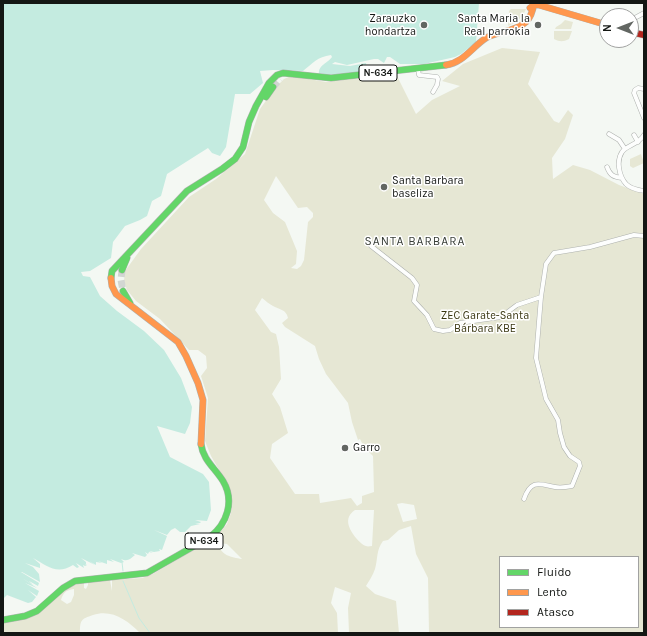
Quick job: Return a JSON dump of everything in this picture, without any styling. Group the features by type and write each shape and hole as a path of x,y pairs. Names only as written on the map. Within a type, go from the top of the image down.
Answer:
{"main road":[{"name":"N-634","path":"3,620 36,611 64,586 75,580 140,574 153,570 212,536 219,529 225,519 228,510 229,494 223,481 206,460 201,449 200,437 203,400 200,388 184,351 178,342 116,294 110,280 112,272 130,251 187,191 236,160 244,145 249,123 254,111 274,78 283,73 331,78 446,66 464,58 490,35 518,27 525,23 535,6"},
{"path":"518,27 535,6 599,25"},
{"path":"280,79 284,75 291,74"},
{"name":"N-634","path":"254,111 274,87"},
{"name":"N-634","path":"122,270 130,251"},
{"name":"N-634","path":"123,291 133,306"}],"street":[{"path":"418,69 418,75 437,77 437,85 433,92"},
{"path":"644,89 637,88 634,93 644,118"},
{"path":"609,134 619,140 625,149"},
{"path":"634,134 638,142"},
{"path":"644,135 638,142 622,152 618,164 622,178 630,187 644,191"},
{"path":"607,167 610,175 616,178 622,178"},
{"path":"524,499 529,488 536,484 557,488 572,486 580,466 579,462 570,456 564,447 558,420 546,398 535,353 539,332 541,297 546,264 554,254 590,247 634,235 644,236"},
{"path":"371,246 412,278 417,285 414,301 427,316 434,329 443,331 450,330 460,323 501,317 517,305 541,297"}],"green space":[{"path":"511,9 526,9 519,19 508,26 509,11"},
{"path":"565,20 573,22 571,29 555,29 556,27"},
{"path":"554,31 572,31 569,39 565,41 558,41 554,39"},
{"name":"ZEC Garate-Santa Bárbara KBE","path":"502,48 540,52 528,84 554,121 559,123 568,110 573,115 565,139 552,158 553,179 573,165 590,170 619,185 644,194 644,633 429,633 428,578 416,554 411,526 399,530 388,540 383,541 378,551 374,571 366,586 375,594 396,601 399,633 349,633 348,608 351,593 335,587 331,603 337,613 338,633 140,633 124,620 107,613 93,615 84,619 80,625 80,633 3,633 3,623 31,616 62,592 76,584 84,582 84,588 86,589 88,582 110,580 112,591 112,580 142,578 153,574 217,536 227,524 231,513 232,499 230,489 211,456 205,441 208,398 201,376 207,368 206,356 198,350 189,350 160,319 136,301 127,290 124,281 125,271 141,249 189,197 216,179 245,154 260,109 275,88 284,79 291,76 326,82 396,74 416,114 432,100 460,86 442,81 463,64","holes":["276,176 298,208 307,207 313,213 313,217 308,222 304,260 301,266 297,269 291,268 296,264 297,251 285,222 273,213 264,200","262,298 286,313 288,318 282,323 285,327 315,346 326,374 348,403 358,440 360,439 364,447 373,456 374,492 362,496 362,503 357,506 351,498 320,503 319,494 295,494 270,458 272,444 288,433 280,407 272,394 281,379 279,347 276,334 271,332 255,310","402,503 414,505 417,519 403,522 397,504","355,510 374,510 372,546 361,543 351,531 348,524 351,513","218,543 227,544 242,559 227,555 221,551","74,589 74,595 71,602 67,604 61,600 67,591"]},
{"path":"641,154 644,163 633,168 630,166 630,159"}],"shaded area":[{"path":"3,3 479,3 476,42 455,57 424,64 400,64 390,57 387,57 384,63 378,59 347,65 335,62 332,64 350,66 366,63 367,71 330,75 319,74 320,68 332,57 331,55 319,59 303,71 260,71 263,83 250,94 235,94 226,147 220,156 212,153 208,148 167,174 161,196 152,201 147,216 125,226 113,242 111,258 90,271 81,272 83,276 90,277 100,296 144,331 164,350 181,378 192,407 190,423 185,434 157,426 170,457 203,474 209,482 211,510 207,521 195,520 201,522 195,523 200,524 191,526 185,532 180,532 175,528 167,535 154,530 167,536 162,550 159,549 160,551 154,552 149,551 153,553 149,552 148,554 145,552 147,555 145,557 132,553 135,555 127,560 121,559 124,562 121,563 110,559 114,562 107,560 107,564 98,561 102,563 96,562 96,565 81,558 87,565 83,565 84,568 76,563 79,567 77,568 73,565 62,569 52,568 33,558 40,564 40,568 25,563 33,567 39,574 40,582 21,572 39,583 38,586 29,581 33,585 22,578 37,588 25,583 39,591 37,596 28,590 36,597 32,602 28,603 7,595 3,599"}],"waterway":[{"path":"122,562 123,571"},
{"path":"123,581 139,618 150,633"}],"tunnel":[{"path":"273,87 280,79"},
{"path":"122,270 121,280 123,291"}],"traffic: fast":[{"path":"111,278 112,271 187,191 235,159 243,147 249,122 256,106 269,83 277,75 283,73 331,78 446,65"},
{"path":"266,97 273,87"},
{"path":"122,270 127,258"},
{"path":"123,291 130,303"},
{"path":"3,620 25,616 37,611 63,588 75,581 147,573 210,537 216,532 225,519 227,512 229,504 227,489 204,455 201,444"}],"traffic: slow":[{"path":"446,65 452,64 462,58 486,38 512,30 522,25 529,18 534,3"},
{"path":"530,8 534,5 539,5 599,23"},
{"path":"111,278 112,286 116,294 178,342 186,356 198,383 203,400 201,444"}],"traffic: jam":[{"path":"639,34 644,35"}],"place":[{"name":"Zarauzko hondartza","path":"424,25"},
{"name":"Santa Maria la Real parrokia","path":"538,25"},
{"name":"Santa Barbara baseliza","path":"384,187"},
{"name":"Garro","path":"345,448"}],"district":[{"name":"SANTA BARBARA","path":"415,242"}]}
